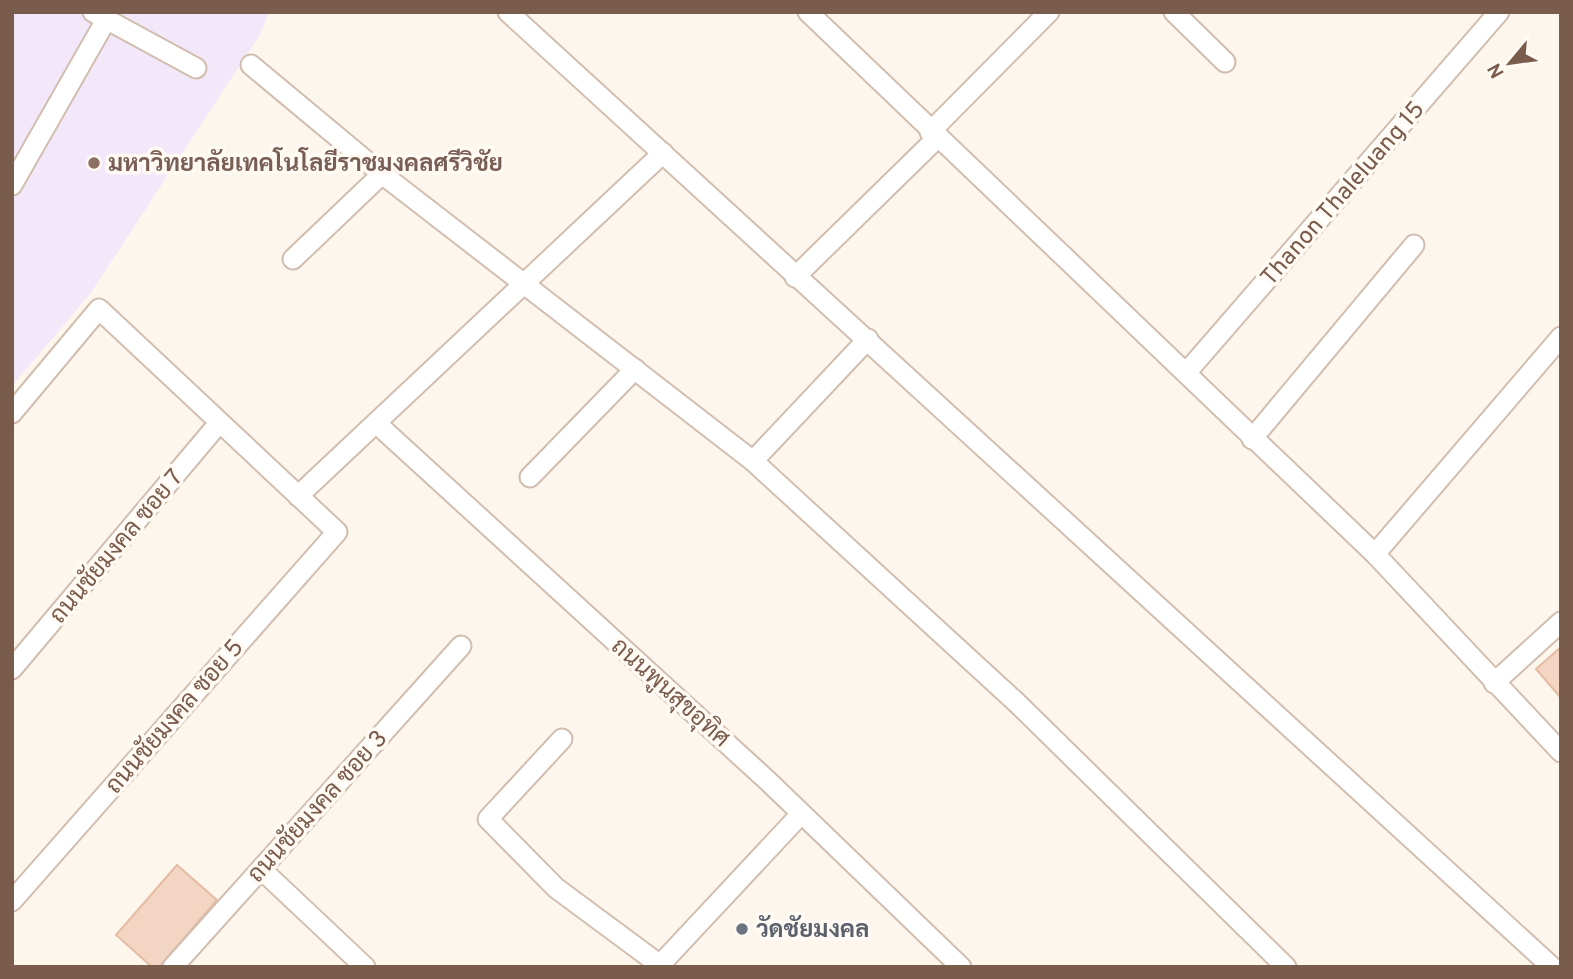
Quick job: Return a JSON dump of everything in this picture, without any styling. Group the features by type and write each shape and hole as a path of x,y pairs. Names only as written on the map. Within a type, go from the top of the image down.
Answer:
{"street":[{"path":"508,12 1552,967"},
{"path":"808,12 1375,554 1494,684 1561,752"},
{"path":"795,277 1049,12"},
{"path":"1174,12 1225,62"},
{"name":"Thanon Thaleluang 15","path":"1186,373 1499,12"},
{"path":"12,186 100,16 196,68"},
{"path":"251,65 383,174 752,461 1016,702 1286,967"},
{"path":"12,412 99,309 298,496 663,153"},
{"path":"293,259 383,174"},
{"path":"1252,439 1414,245"},
{"path":"1375,554 1561,337"},
{"path":"752,461 868,340"},
{"path":"530,477 635,369"},
{"name":"ถนนชัยมงคล ซอย 7","path":"12,669 219,423"},
{"name":"ถนนพูนสุขอุทิศ","path":"376,423 801,814 961,967"},
{"name":"ถนนชัยมงคล ซอย 5","path":"12,901 337,532 298,496"},
{"path":"1494,684 1561,622"},
{"name":"ถนนชัยมงคล ซอย 3","path":"173,967 461,646"},
{"path":"562,739 488,819 556,888 659,966 801,814"},
{"path":"261,869 365,967"}],"shaded area":[{"name":"มหาวิทยาลัยเทคโนโลยีราชมงคลศรีวิชัย","path":"12,12 269,12 261,33 90,294 12,386"}],"building":[{"path":"1561,647 1561,698 1536,669"},
{"path":"177,865 217,900 159,967 152,967 116,935"}],"place":[{"name":"มหาวิทยาลัยเทคโนโลยีราชมงคลศรีวิชัย","path":"94,163"},
{"name":"วัดชัยมงคล","path":"742,929"}]}
